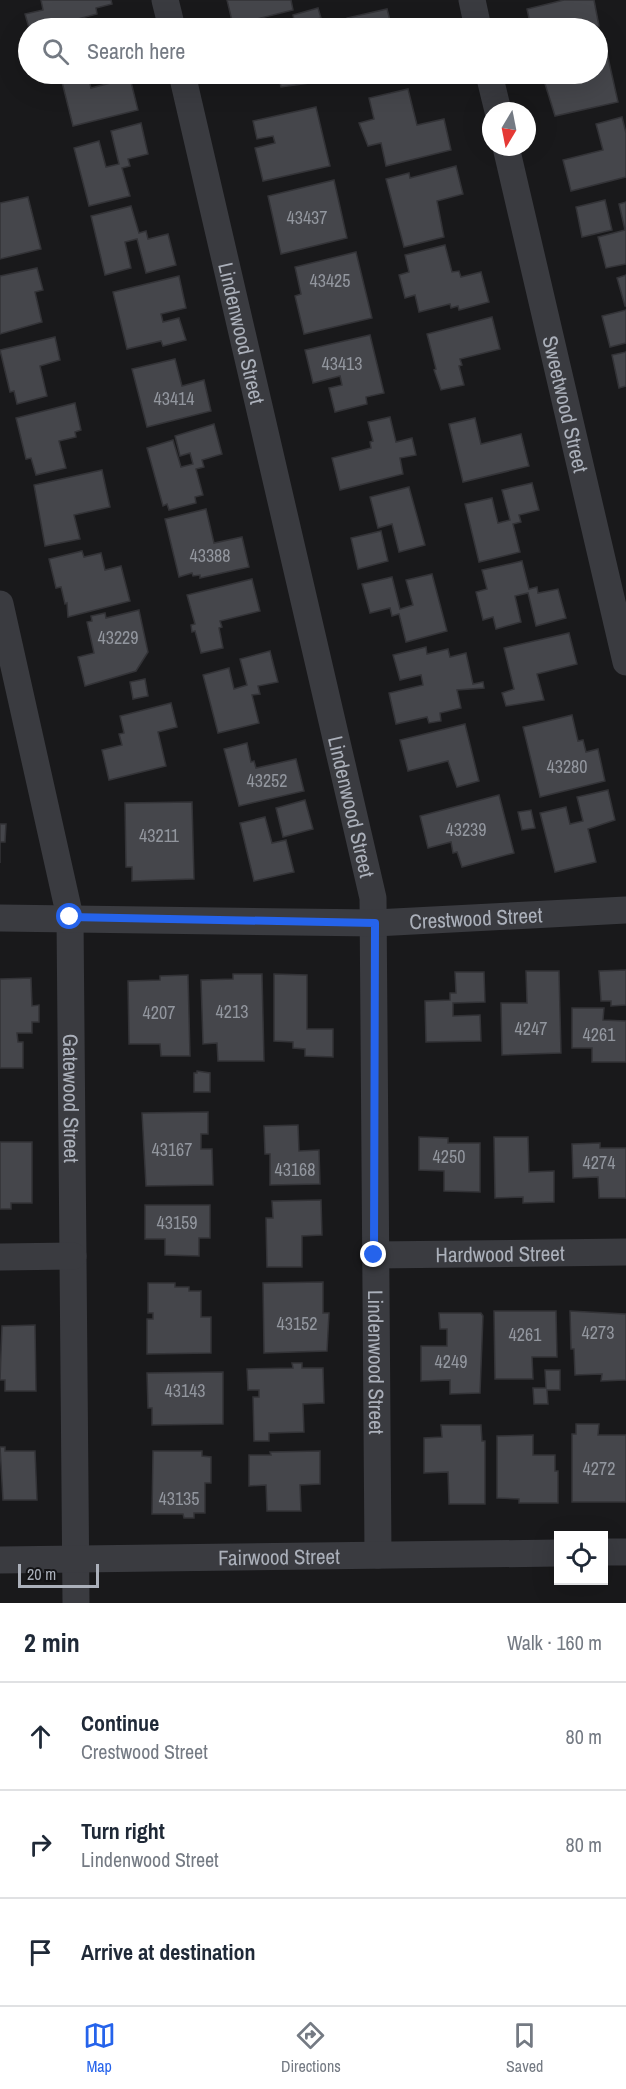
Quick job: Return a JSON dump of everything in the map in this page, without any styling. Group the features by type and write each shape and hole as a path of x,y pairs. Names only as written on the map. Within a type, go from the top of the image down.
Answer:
{"street":[{"path":"165,0 170,18"},
{"path":"472,0 476,18"},
{"name":"Lindenwood Street","path":"184,84 373,898 375,923 374,1255 378,1555"},
{"path":"491,84 496,102"},
{"name":"Sweetwood Street","path":"508,156 626,662"},
{"name":"Gatewood Street","path":"0,604 70,917 76,1603"},
{"name":"Crestwood Street","path":"0,918 70,917 375,923 626,910"},
{"name":"Hardwood Street","path":"374,1255 626,1252"},
{"path":"0,1257 73,1256"},
{"path":"608,1552 626,1552"},
{"name":"Fairwood Street","path":"0,1560 554,1553"}],"building":[{"path":"41,0 111,0 112,4 96,8 97,14 82,18 26,18 25,14 43,10"},
{"path":"227,0 291,0 293,10 261,18 231,18"},
{"path":"564,0 594,0 597,18 529,18 527,9"},
{"path":"318,8 321,18 294,18 293,15"},
{"path":"387,9 389,18 347,18"},
{"path":"608,57 618,102 555,116 545,84 608,84"},
{"path":"62,84 90,84 91,88 107,84 132,84 138,110 73,126"},
{"path":"280,84 302,84 281,87"},
{"path":"408,89 417,125 444,119 451,150 386,166 381,143 368,146 359,123 374,119 369,98"},
{"path":"316,107 330,166 263,181 255,148 275,143 273,136 257,139 253,121"},
{"path":"622,117 626,133 626,177 571,191 563,160 603,150 596,124"},
{"path":"141,123 148,154 128,159 130,166 122,168 130,196 89,206 74,148 99,141 106,167 119,164 111,131"},
{"path":"456,166 463,194 437,201 444,237 404,247 386,179 409,173 410,178"},
{"path":"334,180 347,238 281,254 268,196"},
{"path":"28,197 41,249 0,259 0,203"},
{"path":"605,200 612,230 582,237 576,207"},
{"path":"626,202 626,264 606,268 598,237 625,230 619,204"},
{"path":"131,206 139,233 146,231 148,239 168,234 176,265 146,273 137,239 125,242 131,268 105,275 91,216"},
{"path":"445,245 452,272 459,271 461,277 481,272 489,302 459,310 458,306 451,308 450,304 419,312 415,295 405,298 399,275 409,272 405,255"},
{"path":"356,252 372,318 304,334 295,296 301,294 295,267"},
{"path":"37,268 43,290 35,292 42,322 0,334 0,276"},
{"path":"626,275 626,306 625,306 617,278"},
{"path":"179,276 186,308 161,314 163,322 179,318 186,340 163,346 161,341 127,349 113,292"},
{"path":"626,310 626,343 610,347 602,316"},
{"path":"492,317 500,349 460,359 462,365 459,366 464,385 441,390 434,370 436,369 427,334"},
{"path":"370,335 384,393 366,397 367,404 335,412 329,388 342,385 340,376 313,383 305,350"},
{"path":"55,337 60,360 40,366 47,396 17,404 14,391 10,392 0,350"},
{"path":"626,352 626,386 619,388 612,355"},
{"path":"175,359 182,386 204,380 211,411 147,427 132,369"},
{"path":"75,403 81,430 75,432 76,437 59,441 66,468 36,475 31,458 26,459 16,418"},
{"path":"390,417 396,442 412,438 416,455 400,458 403,474 340,490 332,458 371,448 370,442 373,441 368,422"},
{"path":"475,418 481,444 521,434 529,466 463,482 449,424"},
{"path":"214,424 222,454 202,460 204,467 196,469 203,495 195,497 196,503 169,510 167,504 163,506 147,448 173,440 181,467 193,464 190,453 180,456 175,436"},
{"path":"102,470 110,507 74,515 80,539 45,546 34,485"},
{"path":"532,483 539,510 519,515 521,522 513,524 520,552 479,562 465,504 492,498 498,523 510,520 502,490"},
{"path":"409,487 425,545 399,552 392,524 378,528 370,497"},
{"path":"206,509 214,543 242,537 249,567 200,578 200,575 193,576 192,573 179,577 165,519"},
{"path":"381,531 388,561 358,569 351,538"},
{"path":"82,551 84,557 101,553 105,570 121,566 130,601 68,617 67,603 65,604 61,587 56,588 49,559"},
{"path":"522,561 529,589 537,587 538,593 558,589 566,618 536,626 528,593 515,596 521,622 496,629 493,617 483,620 476,592 487,589 482,570"},
{"path":"432,574 447,631 406,642 399,614 392,616 390,608 370,613 362,584 392,577 400,609 413,605 406,580"},
{"path":"252,579 260,611 220,621 223,648 201,653 195,631 192,632 191,625 195,624 187,595"},
{"path":"139,610 148,652 136,671 85,686 78,657 94,653 87,622 92,621 91,616 105,613 106,618"},
{"path":"569,633 577,664 537,674 544,700 506,706 502,693 514,689 504,648"},
{"path":"426,647 427,654 448,649 450,657 466,653 473,684 483,682 484,688 457,690 461,708 440,713 441,721 429,723 427,717 396,724 389,693 423,685 421,675 400,680 393,655"},
{"path":"270,651 278,682 258,686 260,694 252,695 259,723 218,733 203,675 229,668 234,689 247,685 240,659"},
{"path":"145,679 148,696 133,699 130,682"},
{"path":"171,703 177,727 158,732 166,766 109,780 102,750 122,745 119,734 124,733 120,716"},
{"path":"572,715 578,741 583,740 586,752 598,749 605,781 540,797 523,727"},
{"path":"465,724 479,781 457,787 448,761 408,771 400,740"},
{"path":"247,743 251,762 254,761 256,768 296,759 304,791 239,806 224,749"},
{"path":"608,790 615,820 588,829 596,862 555,872 540,813 566,807 570,824 583,821 577,797"},
{"path":"499,795 514,853 462,867 457,852 453,853 451,842 428,848 420,816"},
{"path":"305,800 313,829 283,837 276,808"},
{"path":"192,802 194,879 132,881 132,867 126,867 125,803"},
{"path":"531,810 535,828 522,830 518,812"},
{"path":"265,817 272,843 286,840 294,872 254,881 240,823"},
{"path":"0,824 6,824 5,842 0,842"},
{"path":"626,970 626,1005 611,1006 611,1001 601,1001 599,971"},
{"path":"526,971 559,971 561,1053 502,1055 501,1003 527,1003"},
{"path":"455,972 484,972 485,1002 453,1003 453,1016 480,1015 481,1041 426,1042 425,1001 450,1000 450,993 456,993"},
{"path":"233,974 262,974 264,1061 218,1061 217,1043 203,1044 201,980 233,979"},
{"path":"274,974 307,975 307,1029 333,1029 333,1057 305,1056 305,1049 293,1048 293,1042 274,1041"},
{"path":"188,975 190,1056 161,1056 160,1044 129,1044 128,981 160,980 160,976"},
{"path":"31,978 32,1006 39,1005 39,1022 32,1022 32,1033 17,1033 18,1042 23,1042 23,1068 0,1068 0,979"},
{"path":"572,1008 604,1008 603,1020 626,1021 626,1062 592,1062 592,1048 572,1048"},
{"path":"197,1071 210,1073 210,1092 194,1092 194,1073"},
{"path":"208,1112 208,1134 201,1134 201,1149 212,1149 213,1185 146,1186 142,1113"},
{"path":"298,1125 299,1151 319,1150 320,1184 270,1185 270,1154 265,1154 264,1126"},
{"path":"419,1137 448,1138 448,1143 480,1143 480,1192 444,1191 444,1171 419,1170"},
{"path":"494,1137 528,1137 529,1172 554,1171 554,1202 523,1203 523,1197 495,1198"},
{"path":"0,1142 32,1142 32,1203 11,1203 11,1209 0,1209"},
{"path":"600,1143 600,1148 626,1148 626,1198 599,1198 598,1177 573,1178 572,1144"},
{"path":"321,1200 322,1235 302,1236 302,1267 267,1267 266,1218 273,1218 272,1201"},
{"path":"145,1205 210,1205 210,1238 199,1238 199,1256 165,1255 165,1239 145,1239"},
{"path":"323,1282 323,1313 329,1313 327,1351 264,1353 263,1283"},
{"path":"148,1283 175,1283 175,1287 189,1287 189,1291 201,1291 201,1317 211,1317 211,1353 147,1354 147,1319 153,1319 153,1313 148,1313"},
{"path":"494,1311 556,1311 557,1357 532,1357 533,1379 495,1379"},
{"path":"570,1311 626,1314 626,1380 601,1381 602,1374 575,1375 574,1349 571,1349"},
{"path":"439,1313 481,1313 483,1316 480,1393 450,1394 450,1380 421,1381 421,1346 447,1346 447,1329 440,1329"},
{"path":"35,1325 36,1391 5,1391 5,1380 0,1380 2,1326"},
{"path":"292,1363 302,1363 302,1368 323,1368 324,1403 303,1404 304,1432 269,1433 269,1441 254,1441 253,1397 259,1397 259,1390 248,1390 247,1369 293,1368"},
{"path":"545,1370 560,1370 560,1390 547,1390 548,1404 534,1404 533,1388 546,1388"},
{"path":"223,1372 223,1424 152,1425 152,1408 148,1408 147,1373"},
{"path":"576,1424 599,1424 598,1435 626,1435 626,1502 572,1502 572,1434 576,1434"},
{"path":"441,1425 481,1425 482,1441 485,1441 485,1504 449,1504 448,1472 424,1473 424,1438 442,1437"},
{"path":"533,1435 533,1455 555,1455 555,1471 558,1471 558,1503 519,1503 519,1499 497,1498 497,1436"},
{"path":"0,1447 5,1447 5,1451 35,1451 37,1500 3,1500"},
{"path":"153,1451 202,1451 202,1456 211,1457 211,1483 205,1483 205,1513 194,1513 194,1518 184,1518 183,1514 152,1514"},
{"path":"320,1451 320,1484 300,1485 301,1511 267,1511 266,1485 249,1486 249,1455 271,1455 270,1452"}],"route":[{"path":"70,917 375,923 374,1255"}]}
